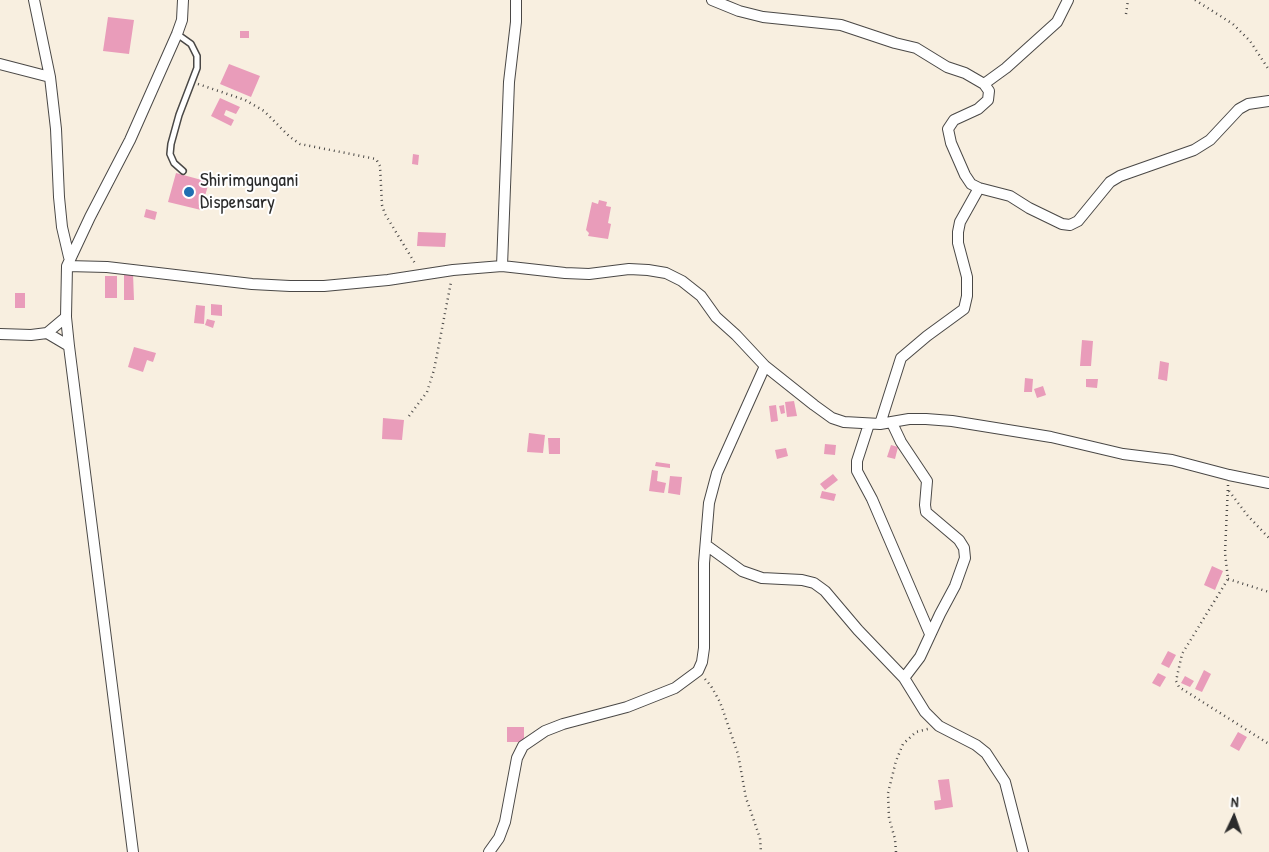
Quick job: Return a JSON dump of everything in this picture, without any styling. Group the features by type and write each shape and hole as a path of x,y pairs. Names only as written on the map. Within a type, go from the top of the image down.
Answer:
{"street":[{"path":"34,0 50,77 56,128 61,220 68,262 66,317 133,852"},
{"path":"68,262 130,140 177,34 182,20 183,0"},
{"path":"502,266 509,82 516,22 516,0"},
{"path":"712,0 739,11 763,17 841,25 916,48 947,67 965,73 984,84 989,91 988,100 978,109 954,120 948,129 951,142 965,175 971,184 1010,196 1029,208 1062,224 1070,225 1078,221 1110,182 1120,176 1194,150 1210,140 1239,109 1248,104 1269,101"},
{"path":"984,84 1024,53 1057,22 1068,0"},
{"path":"0,64 50,77"},
{"path":"930,634 858,471 857,461 875,424 901,358 964,309 967,296 967,277 958,244 958,232 960,222 979,188"},
{"path":"68,262 243,283 290,286 324,286 388,280 453,270 502,266 565,273 589,274 629,269 666,273 682,281 701,296 716,317 765,366 832,418 844,422 875,424 910,419 926,419 994,428 1051,437 1123,454 1172,460 1228,475 1269,483"},
{"path":"0,334 31,335 48,333 66,317"},
{"path":"48,333 70,346"},
{"path":"489,852 499,838 505,822 517,758 523,746 545,730 627,707 675,688 698,671 702,662 704,648 703,609 709,503 717,473 765,366"},
{"path":"892,423 901,442 927,481 926,512 958,540 964,548 965,558 963,568 920,657 904,678"},
{"path":"706,545 742,572 762,578 802,580 814,583 825,591 858,630 904,678 925,712 939,726 976,745 986,754 1005,782 1023,852"}],"lane":[{"path":"177,34 191,44 197,56 197,68 179,115 171,144 170,154 174,163 183,171"}],"path":[{"path":"1126,14 1128,0"},
{"path":"1195,0 1232,24 1250,42 1269,70"},
{"path":"192,81 245,100 264,111 290,137 300,144 376,159 380,166 382,205 385,214 423,275"},
{"path":"408,416 427,392 434,370 453,270"},
{"path":"1228,475 1225,553 1228,579 1182,654 1176,681 1179,687 1269,744"},
{"path":"1228,490 1248,516 1269,538"},
{"path":"1228,579 1269,592"},
{"path":"698,671 712,686 720,702 738,754 746,798 760,838 761,852"},
{"path":"896,852 895,839 889,818 888,793 896,761 903,744 916,732 939,726"}],"building":[{"path":"108,17 134,20 129,54 103,51"},
{"path":"240,31 249,31 249,38 240,38"},
{"path":"229,64 260,76 251,97 220,84"},
{"path":"220,98 240,107 236,114 226,110 224,115 234,120 231,126 211,116"},
{"path":"413,154 419,155 418,165 412,164"},
{"name":"Shirimgungani Dispensary","path":"176,173 209,182 201,210 168,202"},
{"path":"599,200 607,202 606,206 611,207 608,223 611,224 608,239 588,236 589,233 586,230 592,202 598,204"},
{"path":"146,209 157,212 155,220 144,217"},
{"path":"418,232 446,233 445,247 417,246"},
{"path":"133,273 134,300 124,300 124,274"},
{"path":"105,276 117,276 117,298 105,298"},
{"path":"15,293 25,293 25,308 15,308"},
{"path":"211,304 222,305 222,316 211,315"},
{"path":"196,305 205,306 204,324 194,323"},
{"path":"207,319 215,321 213,328 205,325"},
{"path":"1082,340 1093,341 1091,366 1080,366"},
{"path":"134,347 156,353 153,362 147,360 143,372 128,367"},
{"path":"1160,361 1169,363 1167,381 1158,379"},
{"path":"1025,378 1033,379 1032,392 1024,392"},
{"path":"1086,379 1098,379 1097,388 1086,387"},
{"path":"1043,386 1046,395 1037,398 1034,389"},
{"path":"794,401 797,416 787,417 785,402"},
{"path":"776,405 778,421 771,422 769,406"},
{"path":"784,405 785,413 781,414 779,406"},
{"path":"383,418 404,420 402,440 382,439"},
{"path":"529,433 545,435 543,453 527,452"},
{"path":"548,438 560,438 560,454 549,454"},
{"path":"825,444 836,445 835,455 824,454"},
{"path":"891,445 898,447 895,459 887,457"},
{"path":"786,448 788,456 777,459 775,450"},
{"path":"656,462 670,464 670,468 655,466"},
{"path":"652,470 658,471 657,481 666,483 664,493 649,491"},
{"path":"833,474 838,480 825,490 820,484"},
{"path":"670,476 682,477 680,495 668,493"},
{"path":"822,491 836,494 834,501 820,498"},
{"path":"1212,566 1223,571 1215,590 1204,585"},
{"path":"1168,651 1176,655 1169,668 1161,664"},
{"path":"1204,670 1211,674 1202,692 1195,689"},
{"path":"1158,673 1166,677 1160,687 1152,683"},
{"path":"1185,676 1194,681 1190,687 1181,683"},
{"path":"507,727 524,727 524,742 507,742"},
{"path":"1238,732 1247,737 1239,751 1230,746"},
{"path":"949,779 953,807 935,810 934,801 941,800 938,780"}],"place":[{"name":"Shirimgungani Dispensary","path":"189,192"}]}
